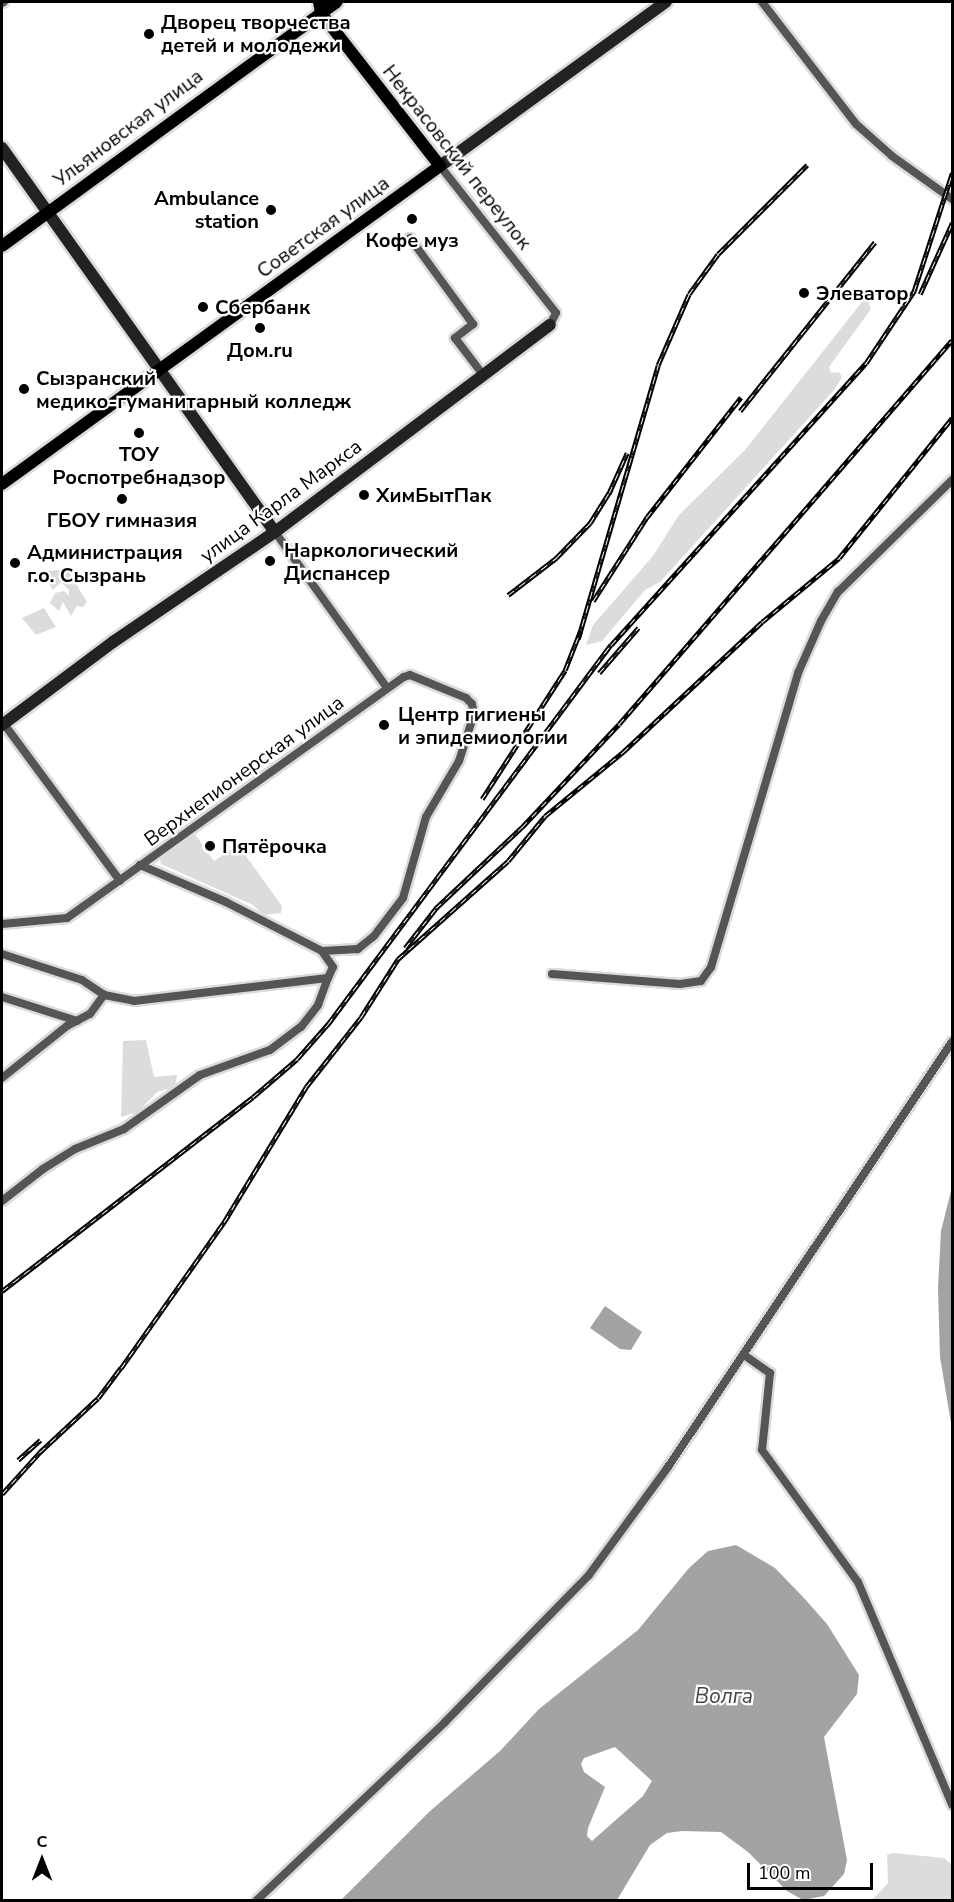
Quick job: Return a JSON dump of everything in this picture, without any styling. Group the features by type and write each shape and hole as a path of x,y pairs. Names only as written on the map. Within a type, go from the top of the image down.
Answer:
{"main road":[{"name":"Ульяновская улица","path":"2,246 320,7 336,2"},
{"name":"Некрасовский переулок","path":"320,7 440,166"},
{"name":"Советская улица","path":"2,484 440,166"}],"street":[{"name":"Советская улица","path":"440,166 666,2"},
{"path":"762,2 856,124 892,156 952,199"},
{"path":"2,148 387,688"},
{"name":"Некрасовский переулок","path":"440,166 556,313 550,325"},
{"path":"410,238 473,324 455,338 484,376"},
{"name":"улица Карла Маркса","path":"3,724 275,532 550,325"},
{"path":"552,974 680,984 701,981 711,967 798,673 821,621 838,592 952,480"},
{"name":"Верхнепионерская улица","path":"2,924 67,918 387,688 410,675 466,698 472,704 474,714 459,761 426,817 404,898 374,936 358,949 322,951"},
{"path":"3,724 120,881"},
{"path":"2,1201 43,1169 75,1149 124,1129 200,1075 270,1050 301,1027 318,1005 333,967 322,951 226,902 140,866"},
{"path":"2,954 82,980 104,995 134,1001 192,997 328,978"},
{"path":"2,1078 77,1021 90,1014 104,995"},
{"path":"2,997 77,1021"},
{"path":"257,1900 445,1722 589,1575 744,1355 952,1042"},
{"path":"744,1355 770,1373 762,1450 858,1582 952,1805"}],"shaded area":[{"path":"867,300 871,309 829,367 831,373 839,372 842,377 835,389 660,582 645,590 602,641 586,645 593,625 653,556 679,515 745,450 862,302"},
{"path":"67,569 87,602 83,607 77,606 71,616 63,602 59,611 50,603 55,593 64,591 69,596 69,590 61,582 53,590 46,579 48,571"},
{"path":"44,608 56,627 36,635 22,618"},
{"path":"194,833 214,861 238,845 282,906 281,913 263,915 253,905 161,864 159,858"},
{"path":"146,1040 154,1077 177,1075 175,1087 157,1092 138,1112 121,1117 123,1041"},
{"path":"893,1853 944,1858 952,1865 952,1900 872,1900 888,1883 887,1855"}],"water":[{"path":"952,1187 952,1429 940,1357 938,1288 941,1231"},
{"path":"605,1306 642,1332 631,1350 620,1349 590,1328"},
{"name":"Волга","path":"736,1545 775,1568 827,1624 859,1675 857,1694 824,1737 847,1860 844,1874 824,1896 803,1900 787,1891 748,1852 721,1832 682,1831 667,1833 650,1845 617,1900 341,1900 429,1812 500,1751 539,1709 638,1630 689,1568 708,1551","holes":["615,1747 652,1781 643,1796 592,1841 587,1836 588,1828 605,1787 584,1772 581,1764 584,1758"]}],"railway":[{"path":"578,639 658,365 689,294 718,254 807,165"},
{"path":"2,1291 253,1097 297,1059 328,1024 611,645 866,363 914,291 952,173"},
{"path":"920,294 952,223"},
{"path":"740,411 875,242"},
{"path":"405,948 436,908 522,827 619,724 952,340"},
{"path":"593,601 647,517 741,397"},
{"path":"2,1494 40,1452 98,1398 121,1368 224,1222 306,1087 361,1017 398,959 508,861 545,816 623,752 762,622 839,558 952,418"},
{"path":"508,595 556,558 590,523 609,493 627,453"},
{"path":"599,673 638,628"},
{"path":"482,799 565,670 580,632"},
{"path":"18,1460 40,1440"}],"place":[{"name":"Дворец творчества детей и молодежи","path":"149,34"},
{"name":"Ambulance station","path":"271,210"},
{"name":"Кофе муз","path":"412,219"},
{"name":"Элеватор","path":"804,293"},
{"name":"Сбербанк","path":"203,307"},
{"name":"Дом.ru","path":"260,328"},
{"name":"Сызранский медико-гуманитарный колледж","path":"24,389"},
{"name":"ТОУ Роспотребнадзор","path":"139,433"},
{"name":"ХимБытПак","path":"364,495"},
{"name":"ГБОУ гимназия","path":"122,499"},
{"name":"Наркологический Диспансер","path":"270,561"},
{"name":"Администрация г.о. Сызрань","path":"15,563"},
{"name":"Центр гигиены и эпидемиологии","path":"384,725"},
{"name":"Пятёрочка","path":"210,846"}]}
